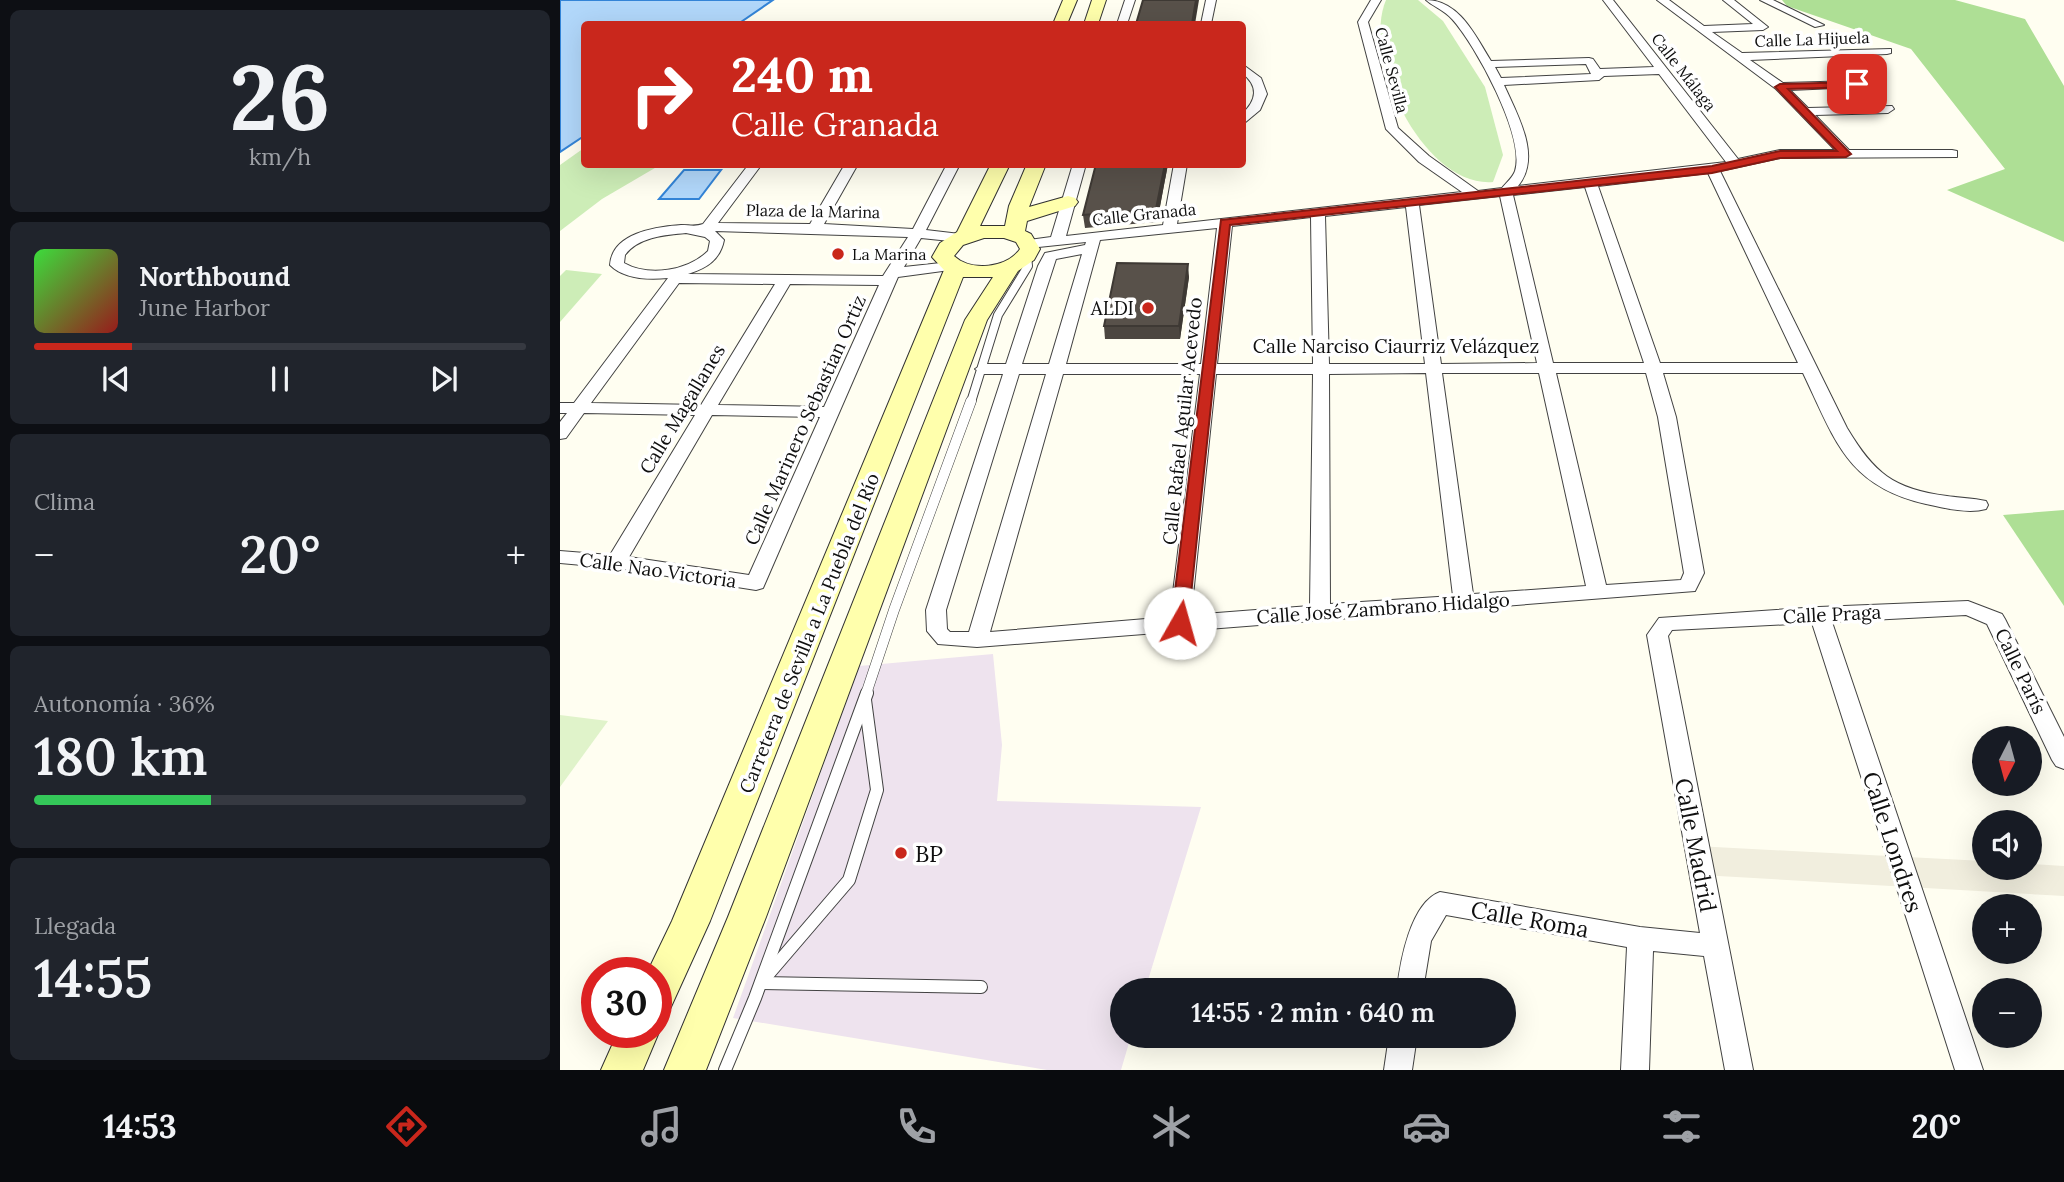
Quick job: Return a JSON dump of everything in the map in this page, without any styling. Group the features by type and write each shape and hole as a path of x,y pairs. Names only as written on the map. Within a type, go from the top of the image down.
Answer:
{"main road":[{"path":"1061,21 1070,0"},
{"path":"1092,21 1099,3"},
{"path":"963,237 999,168"},
{"path":"685,1070 747,918 976,320 1019,243 1019,206 1035,168"},
{"path":"953,267 977,272 1019,243 1068,202"},
{"path":"963,237 989,231 1019,243"},
{"name":"Carretera de Sevilla a La Puebla del Río","path":"672,962 743,795 953,267 943,257 947,247 963,237"}],"street":[{"path":"1123,21 1130,0"},
{"path":"1207,21 1211,0"},
{"name":"Calle Sevilla","path":"1377,0 1363,22 1392,129 1424,159 1475,195"},
{"path":"1431,0 1446,6 1479,46 1507,102 1521,145 1522,171 1506,192 1598,593"},
{"name":"Calle Málaga","path":"1608,0 1734,163"},
{"path":"1662,0 1780,87 1808,112 1846,154"},
{"path":"1699,29 1763,27 1728,0"},
{"path":"1765,0 1819,25"},
{"name":"Calle La Hijuela","path":"1738,57 1887,51"},
{"path":"1488,64 1589,61 1599,78 1497,82"},
{"path":"1246,70 1261,86 1262,98 1253,113 1246,118"},
{"path":"1597,73 1663,70"},
{"path":"1780,87 1857,84"},
{"path":"1808,112 1888,109"},
{"name":"Calle Granada","path":"1019,243 1093,242 1225,222 1712,169 1780,154 1952,154"},
{"path":"560,433 675,275 704,262 713,254 718,247 717,240 704,229 753,168"},
{"path":"815,227 850,168"},
{"name":"Calle Marinero Sebastian Ortiz","path":"756,583 891,277 952,168"},
{"path":"1057,241 1079,168"},
{"path":"1169,229 1180,168"},
{"path":"1712,169 1838,428 1864,468 1913,496 1946,503 1979,505"},
{"name":"Calle José Zambrano Hidalgo","path":"1093,242 1050,256 936,610 937,631 945,639 977,640 1320,611 1688,586 1694,573 1667,417 1590,183"},
{"path":"1412,202 1464,603"},
{"path":"1318,212 1321,367 1320,611"},
{"name":"Calle Rafael Aguilar Acevedo","path":"1180,623 1225,222"},
{"name":"Plaza de la Marina","path":"675,275 632,274 617,265 615,259 628,244 670,230 815,227 963,237"},
{"path":"977,640 1093,242"},
{"path":"675,275 891,277 953,267"},
{"name":"Calle Magallanes","path":"616,562 786,278"},
{"name":"Calle Narciso Ciaurriz Velázquez","path":"983,369 1809,368"},
{"path":"560,408 831,412"},
{"name":"Calle Nao Victoria","path":"560,557 616,562 756,583"},
{"name":"Calle Praga","path":"1666,623 1968,608 1996,619"},
{"name":"Calle Londres","path":"1819,614 1969,1070"},
{"name":"Calle París","path":"1996,619 2064,760"},
{"name":"Calle Madrid","path":"1666,623 1657,635 1738,1070"},
{"name":"Calle Roma","path":"1412,978 1418,939 1440,903 1640,938 1715,946"},
{"path":"1635,1070 1640,938"},
{"path":"1398,1070 1401,1048"}],"lane":[{"path":"725,1070 761,984 865,697 894,610 983,369 998,315 1028,266 1019,243"},
{"path":"761,984 849,880 877,790 865,697"},
{"path":"761,984 981,987"}],"shaded area":[{"path":"993,654 1002,745 997,801 1201,807 1149,978 1110,978 1110,1048 1127,1048 1121,1070 1047,1070 733,1018 859,666"},
{"path":"1696,846 1972,860 1972,880 2042,880 2042,865 2064,866 2064,896 2042,894 1701,875"}],"green space":[{"path":"1386,0 1418,0 1443,21 1485,87 1503,155 1493,182 1468,178 1444,164 1422,142 1404,115 1382,54 1381,25"},
{"path":"1782,0 1955,0 2025,19 2064,86 2064,242 1947,190 2005,169 1911,49 1787,6"},
{"path":"581,150 581,168 655,168 602,199 560,231 560,165"},
{"path":"566,270 602,274 560,322 560,276"},
{"path":"2064,510 2064,606 2003,515"},
{"path":"560,715 608,721 560,787"}],"water":[{"path":"560,0 773,0 742,21 581,21 581,138 560,152"},
{"path":"684,170 721,170 699,199 659,199"}],"building":[{"path":"1143,0 1196,0 1192,21 1137,21"},
{"path":"1095,168 1164,168 1156,209 1083,215"},
{"name":"ALDI","path":"1117,263 1188,264 1179,326 1104,326"}],"place":[{"name":"La Marina","path":"838,254"},
{"name":"ALDI","path":"1148,308"},
{"name":"BP","path":"901,853"}],"route":[{"path":"1180,623 1225,222 1712,169 1780,154 1846,154 1808,112 1780,87 1857,84"}]}
